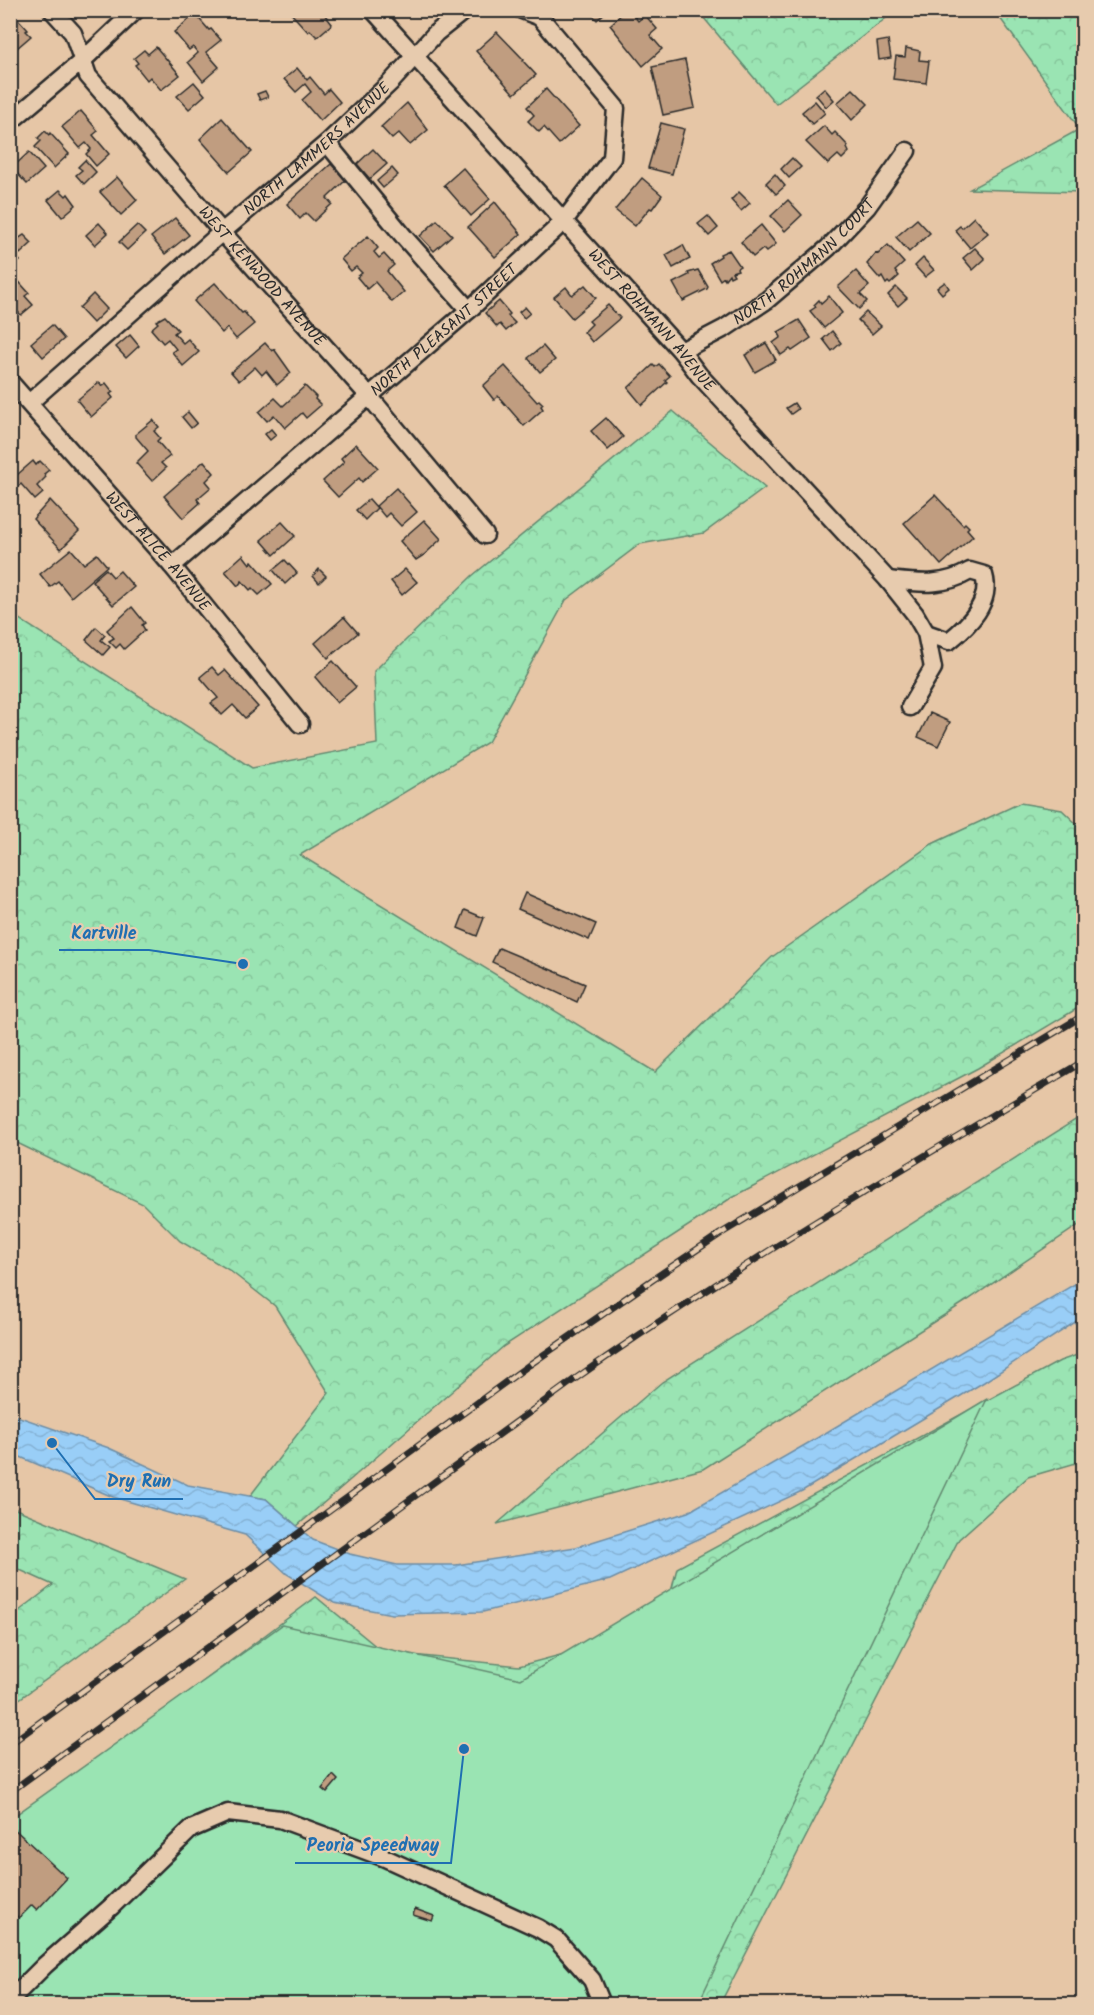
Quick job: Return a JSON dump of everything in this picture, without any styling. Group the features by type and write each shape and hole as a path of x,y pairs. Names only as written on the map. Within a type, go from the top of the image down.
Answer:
{"street":[{"name":"WEST KENWOOD AVENUE","path":"52,10 73,33 81,62 88,76 222,232 368,395 485,535"},
{"path":"10,122 81,62 136,10"},
{"name":"WEST ROHMANN AVENUE","path":"373,10 562,222 681,351 699,375 888,580 915,614 926,633"},
{"name":"NORTH LAMMERS AVENUE","path":"29,403 222,232 327,143 391,82 436,33 465,10"},
{"name":"NORTH PLEASANT STREET","path":"172,566 469,310 562,222 612,158 616,108 540,17 522,10"},
{"path":"327,143 405,238 469,310"},
{"name":"NORTH ROHMANN COURT","path":"681,351 725,328 767,300 828,248 867,207 908,151"},
{"name":"WEST ALICE AVENUE","path":"10,382 172,566 300,724"},
{"path":"888,580 930,584 956,579 970,571 984,575 988,586 980,608 963,630 949,641 926,633"},
{"path":"910,707 933,668 926,633"},
{"path":"10,2000 191,1829 228,1813 280,1819 385,1858 538,1928 556,1939 592,1980 602,2004"}],"green space":[{"path":"698,11 895,11 776,104"},
{"path":"995,11 1083,11 1083,192 970,189 1080,129"},
{"path":"673,411 765,488 704,533 640,544 566,600 488,742 300,855 655,1072 772,957 932,844 1020,803 1062,810 1083,830 1083,1005 978,1068 734,1196 504,1346 297,1526 266,1499 250,1496 329,1393 275,1306 229,1270 180,1241 143,1204 11,1140 10,613 252,768 377,744 374,671 472,576"},
{"path":"1083,1115 1083,1222 968,1300 703,1469 497,1524 662,1382"},
{"path":"1083,1353 1083,1461 1028,1477 959,1539 720,2004 668,2004 538,1716 18,1820 316,1597 383,1652 519,1666 662,1628 677,1568 1060,1361"},
{"path":"987,1399 698,2004 11,2004 10,1819 282,1625 521,1679"},
{"path":"11,1507 185,1579 11,1705 11,1617 53,1585 11,1566"}],"water":[{"path":"1083,1279 1083,1317 984,1382 802,1491 610,1580 483,1612 392,1614 334,1603 287,1574 245,1535 113,1497 11,1453 11,1414 109,1448 188,1485 266,1499 313,1540 350,1554 397,1565 456,1565 576,1547 688,1512 817,1438"}],"building":[{"path":"10,10 31,36 17,48 12,43 10,44"},
{"path":"288,10 321,10 332,24 317,37 310,30 308,32"},
{"path":"588,10 608,10 597,20"},
{"path":"626,10 629,10 638,21 645,15 657,29 650,35 662,49 643,66 610,25"},
{"path":"195,14 221,40 206,52 219,67 203,81 188,62 198,53 193,47 189,50 174,32"},
{"path":"497,32 536,75 514,94 476,51"},
{"path":"888,40 891,58 879,60 877,42"},
{"path":"156,47 180,75 161,90 150,77 147,80 135,65 138,63 134,58 144,50 148,54"},
{"path":"906,48 920,51 919,60 929,61 926,83 893,79 896,56 905,57"},
{"path":"685,60 695,108 663,115 652,67"},
{"path":"297,68 307,80 310,77 324,94 329,89 340,102 320,121 302,100 311,92 305,84 296,92 284,79"},
{"path":"194,82 205,95 189,109 177,96"},
{"path":"824,88 834,100 826,107 816,95"},
{"path":"546,89 579,126 559,144 544,127 539,132 528,121 534,115 527,107"},
{"path":"853,89 868,104 852,120 837,103"},
{"path":"265,91 268,97 260,100 257,94"},
{"path":"815,101 825,113 812,124 802,112"},
{"path":"407,103 428,130 410,145 399,133 392,139 381,127"},
{"path":"81,111 98,131 93,135 109,154 96,166 86,154 91,149 86,143 80,148 62,127"},
{"path":"222,118 252,152 229,172 200,139"},
{"path":"661,123 684,129 672,174 648,168"},
{"path":"824,126 832,135 835,132 848,146 849,152 842,159 838,155 828,164 806,142"},
{"path":"45,131 49,135 50,133 69,154 54,168 35,147 41,141 38,138"},
{"path":"373,149 387,164 370,179 357,164"},
{"path":"29,152 44,169 27,184 12,168"},
{"path":"792,158 801,167 789,178 781,169"},
{"path":"85,160 96,172 84,184 76,175 82,170 78,167"},
{"path":"331,164 346,180 327,198 332,204 314,221 306,213 300,219 287,204"},
{"path":"392,168 398,175 383,188 377,181"},
{"path":"463,168 490,199 471,216 444,185"},
{"path":"775,174 785,186 776,194 766,183"},
{"path":"117,177 137,200 121,215 100,192"},
{"path":"642,178 662,195 635,226 615,210"},
{"path":"60,190 66,196 68,194 76,205 62,217 48,200"},
{"path":"739,192 750,203 741,211 731,200"},
{"path":"788,200 802,215 785,231 771,216"},
{"path":"495,202 521,234 495,257 468,227"},
{"path":"708,216 718,228 709,236 698,224"},
{"path":"974,217 988,233 970,248 955,230 960,226 962,228"},
{"path":"175,218 189,235 165,254 151,237"},
{"path":"917,219 930,233 909,252 896,237"},
{"path":"437,220 452,235 434,251 420,236"},
{"path":"99,223 108,233 95,245 86,235"},
{"path":"137,225 145,233 127,250 119,242"},
{"path":"761,225 776,244 766,252 763,249 753,257 741,242"},
{"path":"24,235 32,243 20,254 12,243"},
{"path":"368,236 378,248 374,252 379,258 384,254 394,265 387,271 404,292 392,302 375,282 367,289 357,277 362,273 356,267 351,271 341,259"},
{"path":"683,245 690,259 673,268 666,255"},
{"path":"888,245 904,263 895,271 899,276 890,284 888,282 886,284 882,277 880,279 867,264 876,253 878,254"},
{"path":"975,248 985,259 973,270 963,258"},
{"path":"729,250 740,266 738,270 732,272 734,275 730,277 729,274 725,279 724,277 720,280 710,263"},
{"path":"14,255 20,261 12,267 10,258"},
{"path":"923,258 934,270 925,277 915,266"},
{"path":"698,270 708,287 683,301 673,283 689,275 688,273"},
{"path":"856,271 869,286 860,294 867,301 859,309 838,287"},
{"path":"13,275 29,293 25,296 33,305 21,315 13,307 10,309 10,277"},
{"path":"945,282 949,288 942,294 937,288"},
{"path":"215,283 254,324 236,339 227,328 222,333 194,301"},
{"path":"585,285 596,298 572,318 554,297 566,287 572,295"},
{"path":"896,287 907,298 898,306 888,295"},
{"path":"93,294 107,309 93,323 79,308"},
{"path":"829,296 842,313 824,328 810,311 816,307 814,305 819,300 821,303"},
{"path":"499,301 515,323 506,331 500,324 497,327 485,313"},
{"path":"608,305 620,318 592,342 584,332 592,324 589,321"},
{"path":"525,307 530,313 524,318 519,312"},
{"path":"866,312 881,326 872,334 858,320"},
{"path":"165,316 178,330 174,333 183,343 188,339 199,352 183,366 172,352 176,349 168,339 163,343 151,329 158,323 156,321"},
{"path":"799,320 811,338 792,351 790,349 781,355 773,343 781,337 778,332"},
{"path":"52,325 64,339 43,357 31,343"},
{"path":"832,331 841,343 832,351 823,339"},
{"path":"130,335 139,346 126,358 116,347"},
{"path":"265,343 272,351 274,349 291,373 277,385 266,371 262,375 255,367 239,381 231,372"},
{"path":"766,343 776,360 755,372 745,355"},
{"path":"543,346 555,360 540,372 528,358"},
{"path":"659,364 670,376 665,380 667,382 642,405 628,388 653,365 655,367"},
{"path":"505,366 537,402 539,400 543,404 541,406 543,409 524,426 498,396 494,400 483,386"},
{"path":"99,382 102,386 106,383 113,392 110,394 113,398 91,417 77,400"},
{"path":"305,386 321,405 306,418 302,413 285,428 274,415 267,421 259,412 275,398 283,406"},
{"path":"794,403 798,409 791,414 786,408"},
{"path":"188,412 197,423 191,428 182,417"},
{"path":"606,418 623,437 608,450 591,431"},
{"path":"153,420 159,427 154,431 160,438 157,441 170,456 161,463 166,468 152,481 136,463 148,451 136,434"},
{"path":"271,429 276,435 270,440 265,434"},
{"path":"356,444 378,468 362,482 359,478 338,497 323,481 344,462 341,458"},
{"path":"33,461 36,465 40,461 49,470 37,486 43,493 35,500 21,484 15,489 10,488 10,481"},
{"path":"204,461 214,473 206,481 211,487 197,499 200,503 183,518 164,496"},
{"path":"396,488 417,512 401,526 389,513 385,517 376,506"},
{"path":"935,495 963,525 965,523 969,527 967,529 973,536 941,565 904,523"},
{"path":"369,499 377,508 365,520 356,510"},
{"path":"50,500 79,531 61,549 33,519"},
{"path":"424,520 441,539 416,560 400,541"},
{"path":"282,522 295,536 274,555 261,540"},
{"path":"71,549 84,564 97,554 107,566 71,597 58,581 50,587 40,574"},
{"path":"243,555 250,564 252,561 272,584 259,595 252,588 250,590 242,581 238,586 225,571"},
{"path":"285,560 297,573 285,584 273,570"},
{"path":"106,569 113,577 120,571 134,587 113,605 92,581"},
{"path":"319,569 326,576 319,583 313,576"},
{"path":"405,569 417,582 402,595 391,581"},
{"path":"132,607 145,623 142,625 145,630 124,649 120,644 116,648 109,641 114,638 107,630"},
{"path":"344,617 358,633 328,658 315,643"},
{"path":"96,627 105,635 101,640 110,647 103,655 86,640"},
{"path":"333,661 356,687 337,703 315,677"},
{"path":"212,667 219,675 225,670 258,707 245,718 233,705 222,715 211,703 218,698 200,677"},
{"path":"930,713 950,722 938,746 918,737"},
{"path":"525,893 596,924 589,940 518,909"},
{"path":"465,910 484,918 477,936 458,928"},
{"path":"499,948 585,984 577,1002 492,962"},
{"path":"333,1775 338,1780 327,1793 322,1789"},
{"path":"10,1825 67,1878 37,1910 32,1905 19,1918 10,1910"},
{"path":"415,1909 434,1916 432,1921 413,1915"}],"railway":[{"path":"10,1744 529,1365 658,1276 720,1234 1084,1015"},
{"path":"10,1792 575,1379 700,1295 826,1215 1084,1061"}],"place":[{"name":"Kartville","path":"243,964"},
{"name":"Dry Run","path":"52,1443"},
{"name":"Peoria Speedway","path":"464,1749"}]}
